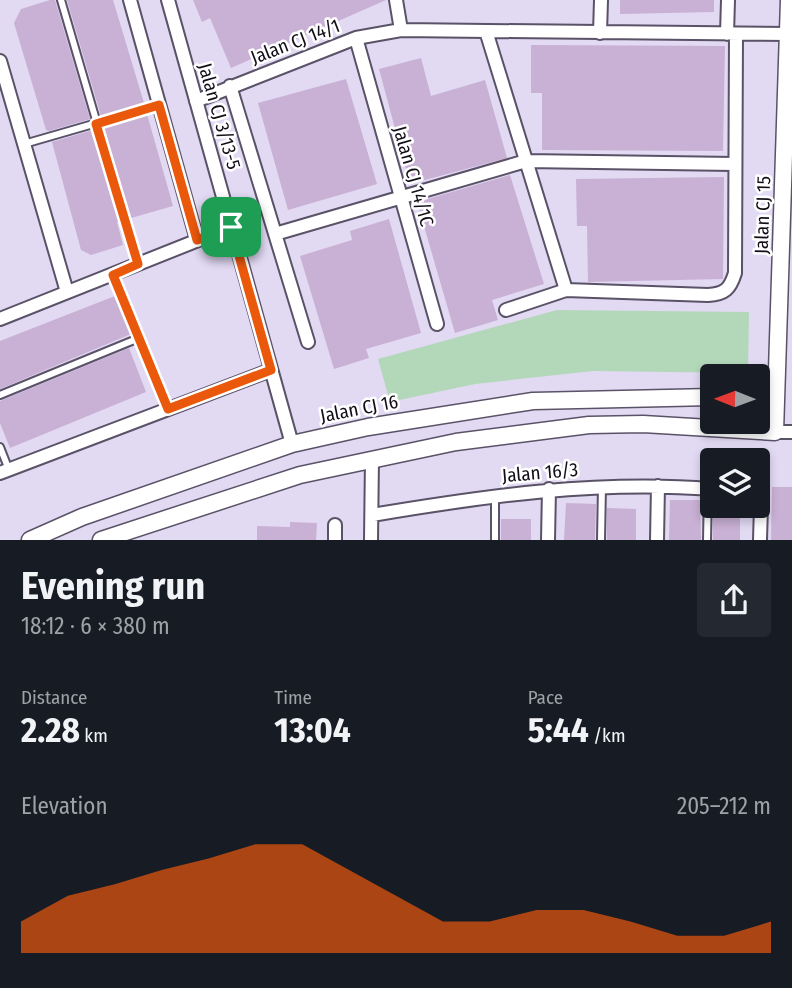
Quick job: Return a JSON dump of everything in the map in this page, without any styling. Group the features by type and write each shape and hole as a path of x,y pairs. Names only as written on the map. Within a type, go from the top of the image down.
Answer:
{"street":[{"path":"130,0 197,240"},
{"name":"Jalan CJ 3/13-5","path":"168,0 292,444"},
{"path":"396,0 401,30"},
{"path":"600,33 601,0"},
{"path":"506,310 566,290 721,294 731,286 735,273 734,164 728,0"},
{"name":"Jalan CJ 15","path":"775,432 789,0"},
{"name":"Jalan CJ 14/1","path":"196,101 356,38 401,30 789,34"},
{"path":"486,32 566,290"},
{"name":"Jalan CJ 14/1C","path":"356,38 399,199 437,324"},
{"path":"0,61 67,292"},
{"path":"230,86 308,342"},
{"path":"275,234 526,161 734,164"},
{"path":"0,319 231,227"},
{"path":"4,471 271,370"},
{"name":"Jalan CJ 16","path":"30,540 82,517 292,444 368,427 533,401 700,397"},
{"path":"770,398 775,398"},
{"path":"101,540 300,475 456,442 589,425 643,424 792,432"},
{"path":"371,540 372,459"},
{"name":"Jalan 16/3","path":"372,515 495,494 549,489 602,486 700,488"},
{"path":"657,540 658,486"},
{"path":"548,540 549,489"},
{"path":"759,518 760,540"},
{"path":"335,525 335,540"}],"lane":[{"path":"61,0 138,264"},
{"path":"24,144 159,105"},
{"path":"113,275 168,409"},
{"path":"0,395 139,338"},
{"path":"0,447 4,471"},
{"path":"601,540 602,486"},
{"path":"495,494 495,540"},
{"path":"707,540 708,518"}],"green space":[{"path":"557,310 749,312 748,364 700,364 700,372 593,371 475,384 390,402 378,359"}],"building":[{"path":"55,0 90,119 49,131 46,130 14,23 21,9"},
{"path":"67,0 113,0 144,103 101,116"},
{"path":"193,0 386,0 231,68 210,18 202,22"},
{"path":"620,0 714,0 714,12 620,14"},
{"path":"531,45 725,46 723,151 542,150 542,93 531,93"},
{"path":"421,58 431,96 485,80 507,158 410,184 379,69"},
{"path":"346,79 377,184 288,210 258,103"},
{"path":"147,114 173,206 131,218 104,127"},
{"path":"93,130 120,221 117,222 123,245 91,255 81,250 52,142"},
{"path":"510,175 544,284 492,300 498,320 455,333 417,202"},
{"path":"724,177 723,279 588,282 587,226 577,226 576,179"},
{"path":"389,219 421,333 366,349 369,358 334,369 300,256 352,240 350,231"},
{"path":"115,296 131,334 0,389 0,341"},
{"path":"129,348 146,392 10,448 0,423 0,401"},
{"path":"772,487 792,487 792,540 771,540"},
{"path":"670,500 700,500 701,540 669,540"},
{"path":"566,503 596,504 595,540 564,540"},
{"path":"607,508 636,509 636,540 607,540"},
{"path":"713,518 740,518 740,540 713,540"},
{"path":"501,519 531,519 531,540 501,540"},
{"path":"290,522 317,523 316,540 257,540 257,526 290,527"}],"route":[{"path":"159,105 197,240 231,227 271,370 168,409 113,275 138,264 96,124 159,105"}]}
